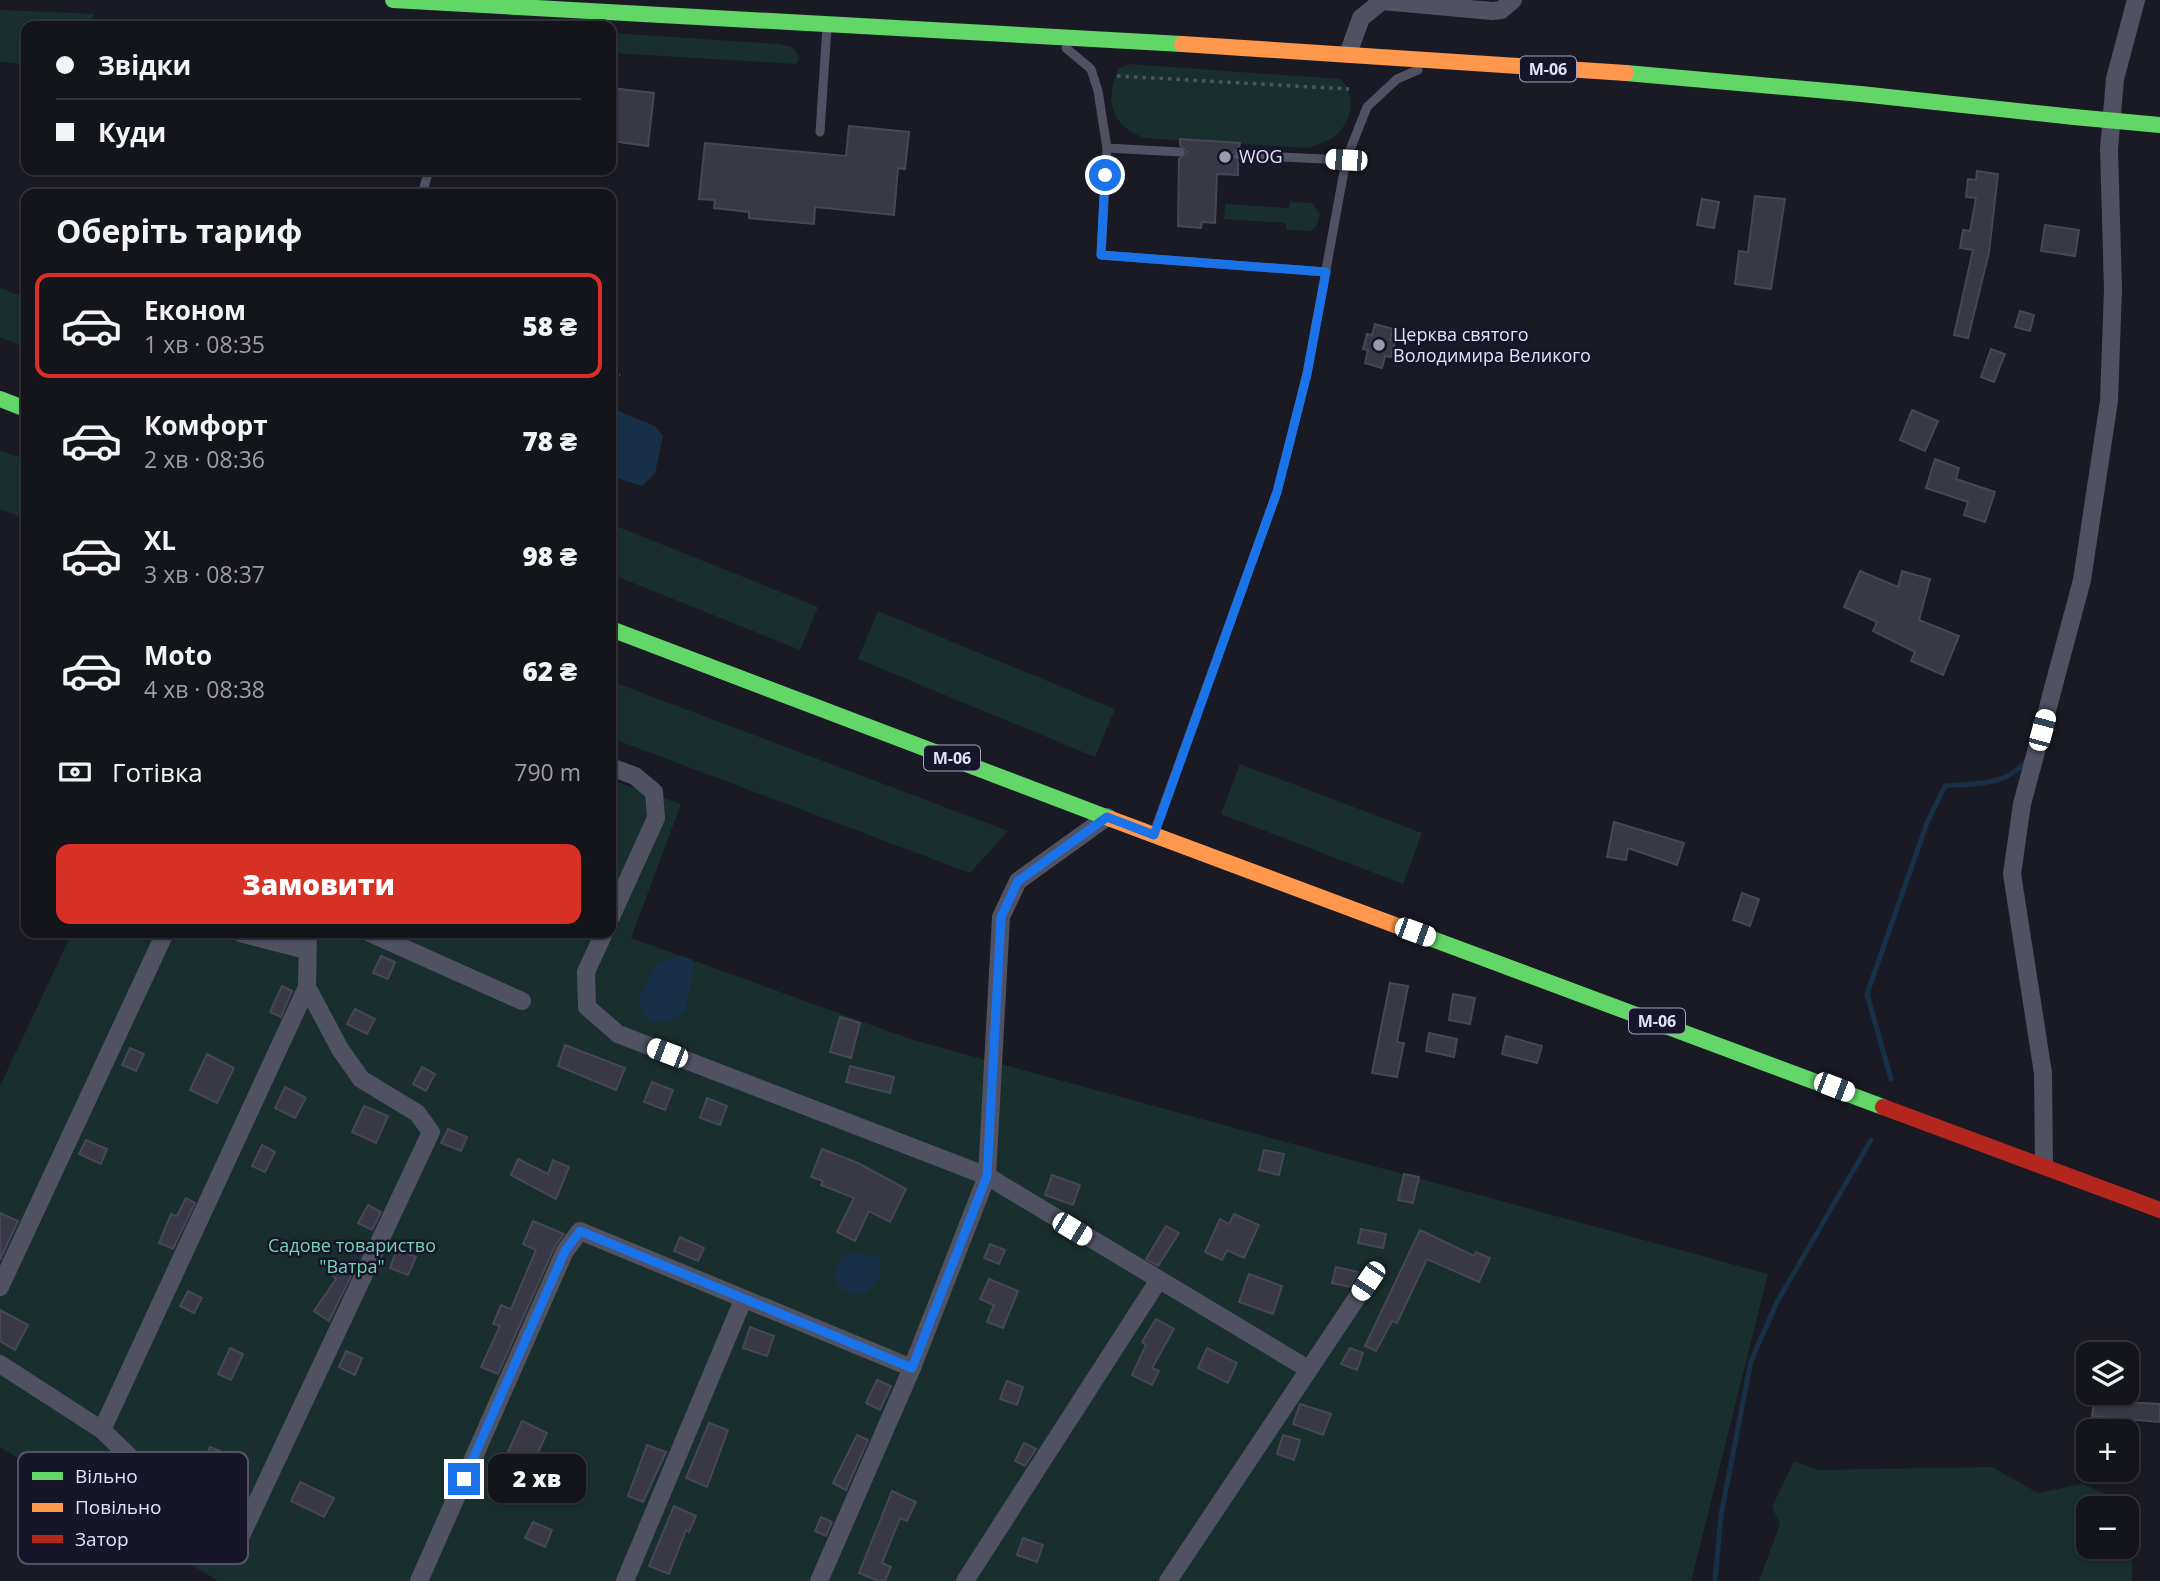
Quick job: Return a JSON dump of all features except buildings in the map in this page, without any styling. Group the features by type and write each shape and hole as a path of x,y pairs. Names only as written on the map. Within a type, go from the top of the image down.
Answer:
{"highway":[{"name":"М-06","path":"393,0 491,6 581,4 1348,54 1879,93 2160,125"},
{"path":"0,399 21,407"},
{"name":"М-06","path":"616,631 1154,835 2043,1164 2160,1210"}],"street":[{"path":"1348,54 1361,18 1382,1 1492,11 1502,9 1513,0"},
{"path":"2043,1164 2043,1073 2012,874 2022,804 2082,580 2109,401 2113,289 2109,149 2115,79 2136,0"},
{"path":"616,769 635,776 654,792 656,818 616,906"},
{"path":"819,1581 912,1368 987,1176 1001,917 1018,881 1107,817"},
{"path":"0,1287 163,938"},
{"path":"102,1430 307,988 307,941 282,938"},
{"path":"381,938 522,1001"},
{"path":"602,938 586,972 587,1007 618,1034 987,1176 1308,1369"},
{"path":"248,1521 431,1132 417,1112 360,1079 340,1049 307,988"},
{"path":"419,1581 565,1251 580,1231 912,1368"},
{"path":"965,1581 1158,1281"},
{"path":"1168,1581 1368,1281"},
{"path":"625,1581 743,1300"},
{"path":"0,1364 102,1430 125,1452"}],"lane":[{"path":"820,132 827,22"},
{"path":"1046,35 1079,55 1091,69 1107,148 1101,255 1326,272"},
{"path":"1154,835 1277,492 1307,374 1346,160 1367,107 1397,79 1440,61"},
{"path":"1107,148 1180,152"},
{"path":"1239,155 1346,160"}],"path":[{"path":"1117,76 1349,89"},
{"path":"616,374 620,375"}],"green space":[{"path":"0,10 95,14 90,21 21,21 21,64 0,62"},
{"path":"616,33 779,44 792,47 800,58 796,64 616,53"},
{"path":"1128,64 1340,79 1349,94 1350,111 1337,135 1308,148 1144,138 1124,126 1113,110 1114,80 1118,69"},
{"path":"1290,202 1312,203 1320,214 1316,227 1310,231 1286,230 1286,223 1224,219 1225,204 1289,208"},
{"path":"0,288 21,296 21,346 0,337"},
{"path":"0,450 21,458 21,517 0,509"},
{"path":"616,526 818,607 800,650 616,576"},
{"path":"878,611 1115,709 1095,757 858,659"},
{"path":"616,683 1008,831 970,873 616,740"},
{"path":"1240,764 1422,833 1403,884 1221,814"},
{"name":"Садове товариство \"Ватра\"","path":"616,782 681,804 631,938 913,1040 1768,1274 1691,1581 218,1581 190,1564 248,1564 248,1452 18,1452 18,1458 0,1447 0,1086 70,938 616,938"},
{"path":"1794,1461 1818,1470 1992,1467 2038,1493 2082,1484 2111,1496 2076,1496 2076,1559 2132,1559 2132,1581 1759,1581 1780,1524 1772,1507"}],"water":[{"path":"616,410 655,426 663,436 655,473 642,486 616,478"},
{"path":"680,956 692,959 693,966 686,1011 670,1022 651,1023 639,1006 639,997 657,964"},
{"path":"856,1253 882,1258 879,1278 866,1294 847,1292 837,1283 835,1277 839,1262 845,1254"}],"waterway":[{"path":"1891,1079 1867,994 1927,823 1945,786 1980,784 2000,779 2010,775 2028,759"},
{"path":"1715,1581 1721,1515 1751,1361 1777,1302 1871,1140"}],"traffic: fast":[{"path":"393,0 1182,44"},
{"path":"1626,73 2074,117"},
{"path":"2074,117 2160,125"},
{"path":"0,399 21,407"},
{"path":"616,631 1111,819"},
{"path":"1427,937 1883,1107"}],"traffic: slow":[{"path":"1182,44 1626,73"},
{"path":"1111,819 1427,937"}],"traffic: jam":[{"path":"1883,1107 2160,1210"}],"place":[{"name":"WOG","path":"1225,157"},
{"name":"Церква святого Володимира Великого","path":"1379,345"}],"route":[{"path":"464,1479 565,1251 580,1231 912,1368 987,1176 1001,917 1018,881 1107,817 1154,835 1277,492 1307,374 1326,272 1101,255 1105,175"}]}
